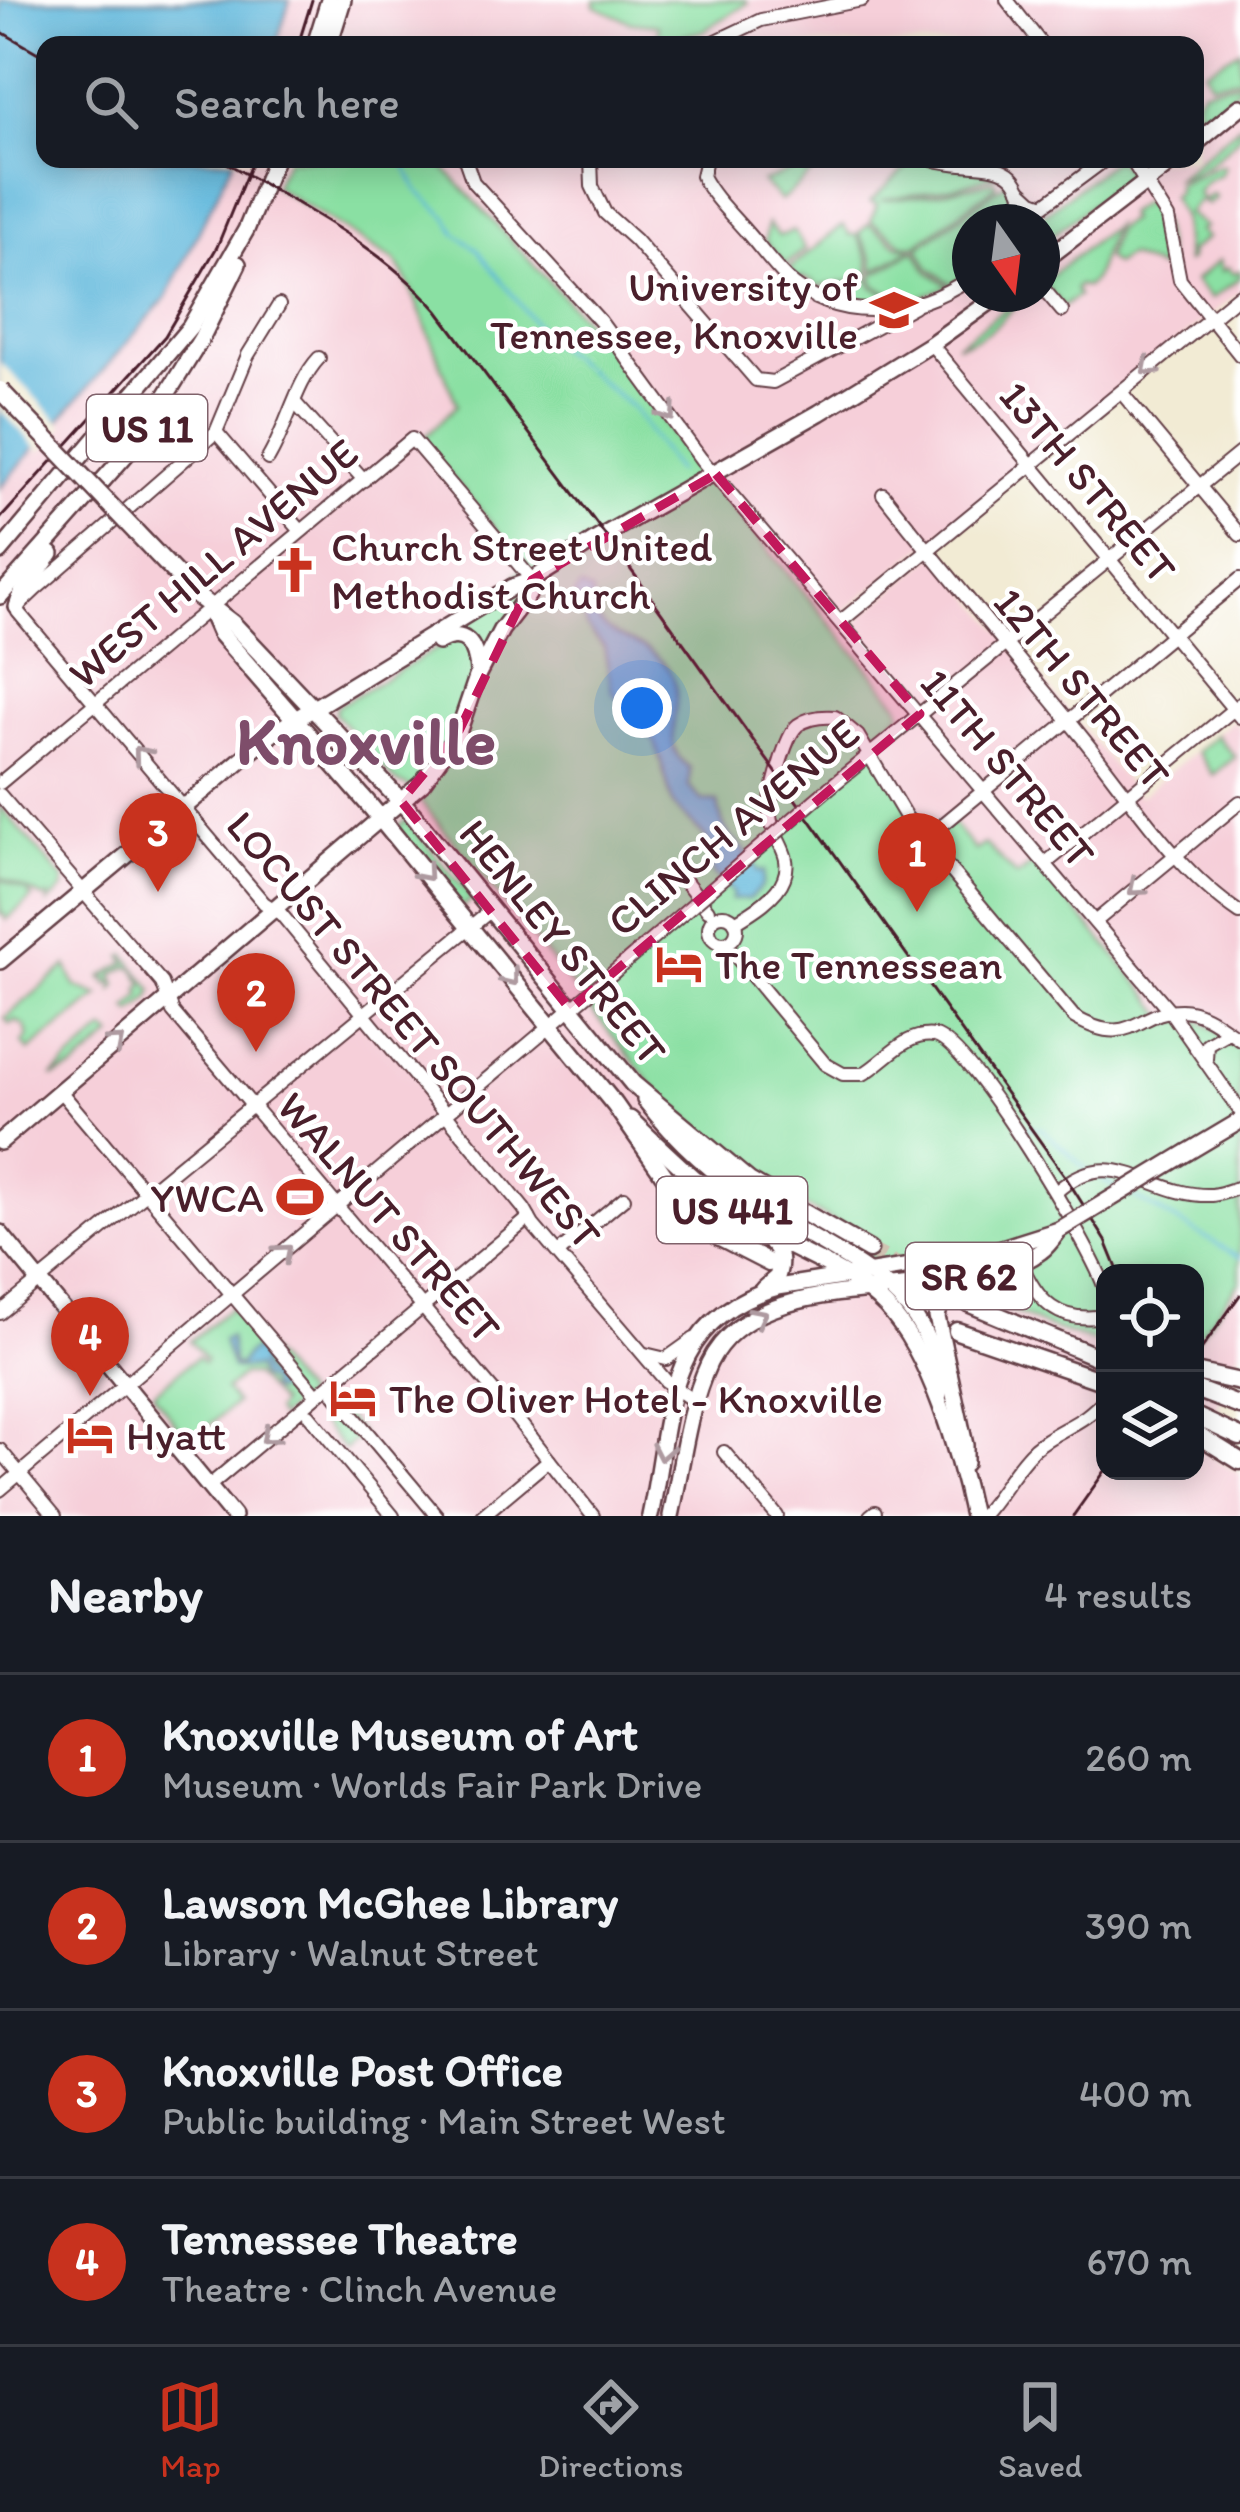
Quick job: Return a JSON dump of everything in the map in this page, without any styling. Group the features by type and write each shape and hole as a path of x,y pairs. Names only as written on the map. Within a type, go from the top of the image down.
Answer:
{"highway":[{"name":"HENLEY STREET","path":"0,390 203,602 232,623 401,802 633,1084"},
{"name":"HENLEY STREET","path":"203,602 220,633 615,1105"},
{"path":"633,1084 748,1181 869,1250"},
{"path":"615,1105 676,1195 704,1227 770,1263"},
{"path":"968,1303 1096,1356"},
{"path":"1031,1330 1096,1348"},
{"path":"957,1331 1096,1385"},
{"path":"1204,1374 1240,1382"},
{"path":"1204,1392 1240,1406"},
{"path":"1204,1420 1240,1438"},
{"path":"1204,1439 1240,1461"}],"main road":[{"path":"318,36 329,0"},
{"path":"331,36 343,0"},
{"path":"1204,137 1240,107"},
{"name":"US 11","path":"0,552 161,365 208,299 246,230 271,168"},
{"path":"1060,247 1166,168"},
{"name":"US 11","path":"0,596 129,453 218,309 245,248 246,230"},
{"path":"0,961 295,719 512,586 532,580 716,474 976,312"},
{"path":"17,607 50,555 114,482 129,453"},
{"path":"0,1142 422,783 458,733 478,674 501,630 528,595 532,580"},
{"path":"394,662 454,635 473,646 478,674"},
{"name":"HENLEY STREET","path":"633,1084 671,1131 733,1187 890,1287"},
{"name":"HENLEY STREET","path":"615,1105 702,1186 766,1233 848,1275 866,1291"},
{"name":"SR 62","path":"848,1275 1041,1251 1059,1231 1240,1121"},
{"path":"650,1516 674,1388 695,1338 723,1311 777,1277 781,1258 777,1249 716,1206 702,1186"},
{"path":"0,1233 229,1514"},
{"name":"SR 62","path":"866,1291 982,1274 1017,1253"},
{"path":"965,1484 965,1444 938,1304 951,1285 982,1274"},
{"path":"757,1293 848,1275"},
{"name":"US 441","path":"890,1287 928,1339 938,1372 939,1397"},
{"path":"670,1516 697,1403 716,1352 751,1318 780,1305 866,1291"},
{"name":"US 441","path":"866,1291 897,1320 939,1397 977,1516"}],"street":[{"path":"727,36 761,20 862,0"},
{"path":"1007,0 1035,36"},
{"name":"11TH STREET","path":"468,168 472,182 600,321 683,436 1170,1011 1240,1111"},
{"path":"591,168 592,186 605,213 635,240 756,380 773,382 952,287"},
{"path":"705,168 704,181 792,283 850,308 883,312 914,306"},
{"path":"997,168 1033,201 1044,205 1094,168"},
{"path":"1137,168 1168,218 1180,280 1240,356"},
{"path":"1019,188 1021,204"},
{"path":"840,622 1240,294"},
{"path":"17,607 216,432 248,355 279,305"},
{"name":"13TH STREET","path":"931,344 1238,710"},
{"path":"268,459 302,382 320,358"},
{"path":"1121,392 1240,536"},
{"path":"296,404 364,480"},
{"path":"216,432 302,531"},
{"name":"WEST HILL AVENUE","path":"0,783 97,702 203,602 302,531 412,439 532,580"},
{"name":"CLINCH AVENUE","path":"0,1490 829,788 1240,453"},
{"name":"12TH STREET","path":"884,494 1196,880 1240,913"},
{"path":"946,822 1240,579"},
{"name":"LOCUST STREET SOUTHWEST","path":"17,607 21,618 365,1015 643,1353 674,1388 697,1403"},
{"path":"1046,863 1238,710"},
{"path":"719,943 732,940 736,927 783,881 784,850 769,812 793,730 813,718 835,717 848,724 871,753 906,817 1073,1017 1114,1031 1186,1010 1234,1035"},
{"name":"WALNUT STREET","path":"0,795 162,983 172,1012 593,1516"},
{"path":"1096,921 1240,802"},
{"path":"686,883 708,910"},
{"path":"0,1313 491,910"},
{"path":"740,962 736,927 725,915 712,920 710,933 825,1064 838,1072 863,1074 910,1039 936,1036 945,1040 974,1073 1056,1192 1096,1267"},
{"path":"1207,1064 1207,1044 1234,1035"},
{"path":"59,1091 317,1396"},
{"path":"1056,1192 1084,1172 1102,1168 1190,1193 1214,1195 1240,1187"},
{"path":"558,1253 624,1198"},
{"path":"209,1486 529,1218"},
{"path":"1017,1253 1034,1293 1055,1312 1078,1319 1096,1317"},
{"path":"643,1353 666,1359 695,1338"},
{"path":"334,1394 437,1516"},
{"path":"977,1516 1031,1451 1090,1416 1096,1396"},
{"path":"309,1415 393,1516"},
{"path":"0,1450 55,1516"},
{"path":"724,1452 771,1514"},
{"path":"482,1516 549,1460"}],"highlighted area":[{"path":"716,474 920,714 570,1009 401,801 458,733 532,580"}],"shaded area":[{"path":"288,0 1240,0 1240,292 845,611 857,625 861,616 937,553 1139,797 1233,720 1240,729 1240,1349 1204,1444 1204,1264 1096,1264 1096,1480 1204,1480 1204,1450 1240,1474 1240,1516 0,1516 0,488 167,297 230,168 1204,168 1204,36 276,36"}],"green space":[{"path":"595,0 748,3 703,31 683,36 658,36 658,25 631,22 595,6"},
{"path":"1240,50 1240,78 1211,83 1205,70"},
{"path":"1240,82 1209,112 1204,111 1204,89"},
{"path":"1240,125 1240,134 1204,165 1204,155"},
{"path":"1225,166 1221,174 1206,181 1197,193 1203,201 1212,194 1216,198 1207,205 1200,200 1187,213 1205,227 1199,231 1207,238 1189,252 1186,262 1182,218 1171,197 1177,192 1176,185"},
{"path":"283,168 444,168 626,365 684,451 899,704 902,713 875,735 910,805 932,833 951,822 975,850 985,844 1017,876 1035,863 1169,1023 1199,1021 1240,1049 1240,1281 1204,1329 1204,1264 1096,1264 1096,1342 1047,1327 972,1293 967,1285 867,1258 874,1241 773,1191 661,1095 408,786 396,782 335,714 337,706 445,644 453,631 522,586 515,574 528,566 421,441 457,405 409,284 395,261 274,186"},
{"path":"906,168 965,168 999,174 881,200 995,181 996,186 972,204 952,204 952,219 915,246 903,244 871,221 877,204 870,202"},
{"path":"1103,168 1125,168 1131,174 1060,229 1057,204"},
{"path":"797,169 811,174 781,201 762,182"},
{"path":"1007,182 1019,197 1019,204 977,204"},
{"path":"1145,201 1161,224 1170,273 1128,256 1114,265 1106,258 1116,229 1129,220 1127,213"},
{"path":"952,223 952,284 929,268 918,248"},
{"path":"768,224 779,236 794,231 805,249 786,265 765,241"},
{"path":"869,224 897,245 911,249 874,271 859,233"},
{"path":"843,225 850,235 857,235 870,273 815,287 802,277 800,281 789,269"},
{"path":"1113,226 1094,279 1086,287 1078,285 1078,296 1063,307 1060,268"},
{"path":"915,250 927,271 949,286 900,305 893,294 876,286 872,276"},
{"path":"1220,260 1222,271 1229,267 1232,273 1240,271 1240,278 1211,299 1194,281"},
{"path":"868,277 896,305 877,307 823,295 823,291"},
{"path":"1001,312 1009,312 986,333 956,345"},
{"path":"1216,735 1235,757 1213,775 1197,752"},
{"path":"0,806 64,880 63,889 48,903 48,896 0,877"},
{"path":"406,820 473,899 462,907 396,829"},
{"path":"0,879 32,898 6,920 0,915"},
{"path":"126,955 153,990 132,1013 128,1009 144,985 135,969 129,966 113,975 117,985 113,990 112,981 107,984 107,976 101,977 127,962"},
{"path":"67,966 75,986 99,996 29,1051 22,1043 28,1037 25,1026 15,1020 10,1024 5,1018"},
{"path":"105,1030 113,1036 74,1069 52,1077"},
{"path":"231,1307 305,1396 279,1418 275,1411 280,1404 254,1375 242,1375 225,1390 236,1403 189,1442 153,1393 197,1357 203,1363 206,1360 190,1341"},
{"path":"340,1408 362,1434 344,1450 322,1424"}],"water":[{"path":"0,0 290,0 279,36 36,36 36,168 230,168 167,297 0,488"},
{"path":"580,587 592,592 600,623 660,659 670,672 676,697 674,747 690,768 689,787 702,801 718,802 729,835 758,872 764,871 762,886 749,899 731,900 733,893 713,873 704,836 673,805 655,742 612,691 604,647 586,626 583,607 573,596"},
{"path":"229,1337 233,1364 239,1366 255,1349 264,1374 281,1383 281,1390 270,1391 269,1382 260,1378 256,1368 232,1368 222,1340"}],"pier":[{"path":"0,362 64,426 41,452 0,410"}],"waterway":[{"path":"406,168 417,190 448,218 456,234 477,249 545,337 632,407 676,471"},
{"path":"1020,1127 1042,1129 1087,1170"},
{"path":"1096,1176 1118,1189"},
{"path":"1132,1196 1240,1257"}],"tunnel":[{"path":"869,1250 968,1303"}],"railway":[{"path":"301,36 312,0"},
{"path":"0,31 36,52"},
{"path":"236,168 364,245 438,311 637,578 1065,1176 1115,1264"},
{"path":"0,519 165,336 217,247 249,168"},
{"path":"1204,1345 1240,1295"},
{"path":"1073,1516 1099,1480"}],"place":[{"name":"University of Tennessee, Knoxville","path":"894,310"},
{"name":"Church Street United Methodist Church","path":"295,570"},
{"name":"Knoxville Post Office","path":"158,892"},
{"name":"Knoxville Museum of Art","path":"917,912"},
{"name":"The Tennessean","path":"679,964"},
{"name":"Lawson McGhee Library","path":"256,1052"},
{"name":"YWCA","path":"300,1197"},
{"name":"Tennessee Theatre","path":"90,1396"},
{"name":"The Oliver Hotel - Knoxville","path":"353,1398"},
{"name":"Hyatt","path":"90,1435"}],"district":[{"name":"Knoxville","path":"366,741"}]}
